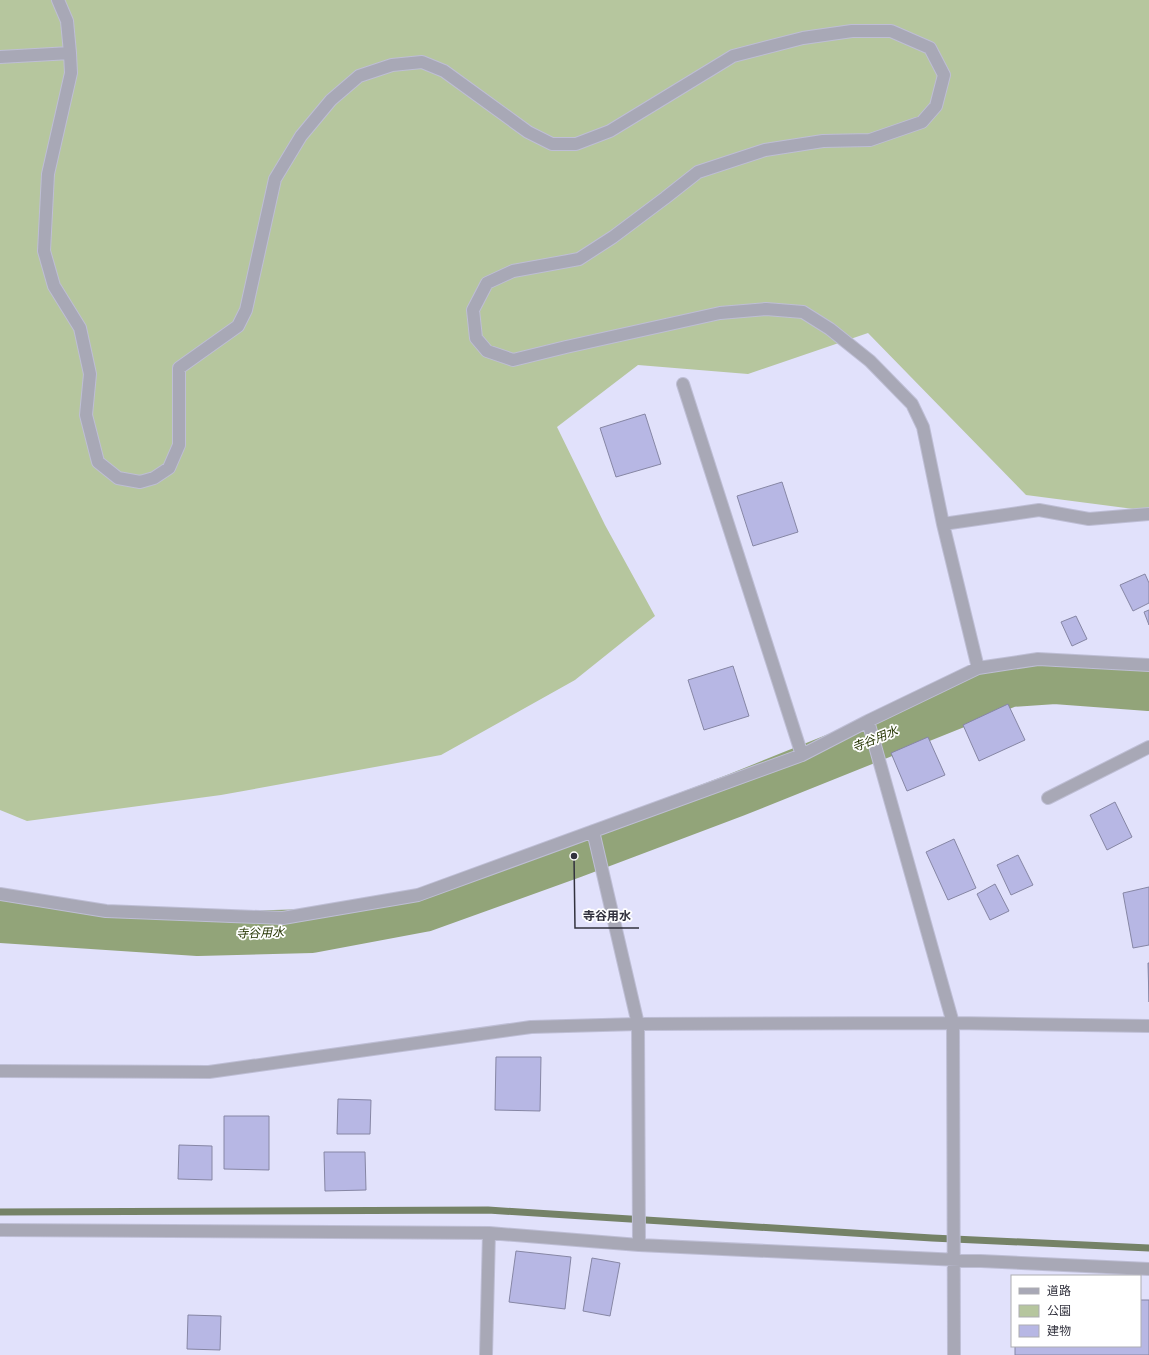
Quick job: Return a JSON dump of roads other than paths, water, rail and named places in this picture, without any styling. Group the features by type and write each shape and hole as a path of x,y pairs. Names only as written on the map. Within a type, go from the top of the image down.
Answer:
{"street":[{"path":"58,0 67,21 71,73 48,174 44,251 54,286 80,328 90,374 86,416 98,462 118,478 140,482 154,478 169,468 179,445 179,368 238,326 246,310 275,179 301,136 331,100 358,76 392,65 422,62 444,71 528,132 552,144 576,144 610,131 733,56 803,38 852,30 891,31 930,48 944,75 936,106 922,122 870,140 823,141 765,150 698,172 613,237 578,259 513,271 487,282 473,310 476,338 487,351 513,360 720,313 766,309 803,312 830,329 870,361 912,404 924,427 943,524 978,668"},
{"path":"0,57 70,53"},
{"path":"683,384 802,755"},
{"path":"943,524 1039,510 1089,519 1149,514"},
{"path":"0,894 106,911 283,918 418,895 802,755 868,721 978,668 1038,659 1149,665"},
{"path":"868,721 953,1022 954,1355"},
{"path":"1048,798 1149,747"},
{"path":"592,831 638,1024 639,1245"},
{"path":"0,1071 209,1072 531,1027 638,1024 953,1022 1149,1026"},
{"path":"0,1230 489,1234 639,1245 1149,1269"},
{"path":"486,1355 489,1234"}],"waterway":[{"name":"寺谷用水","path":"0,921 198,934 312,931 424,910 574,856 736,795 1010,685 1055,682 1149,689"},
{"path":"0,1212 488,1210 932,1238 1149,1248"}],"place":[{"name":"寺谷用水","path":"574,856"}]}
